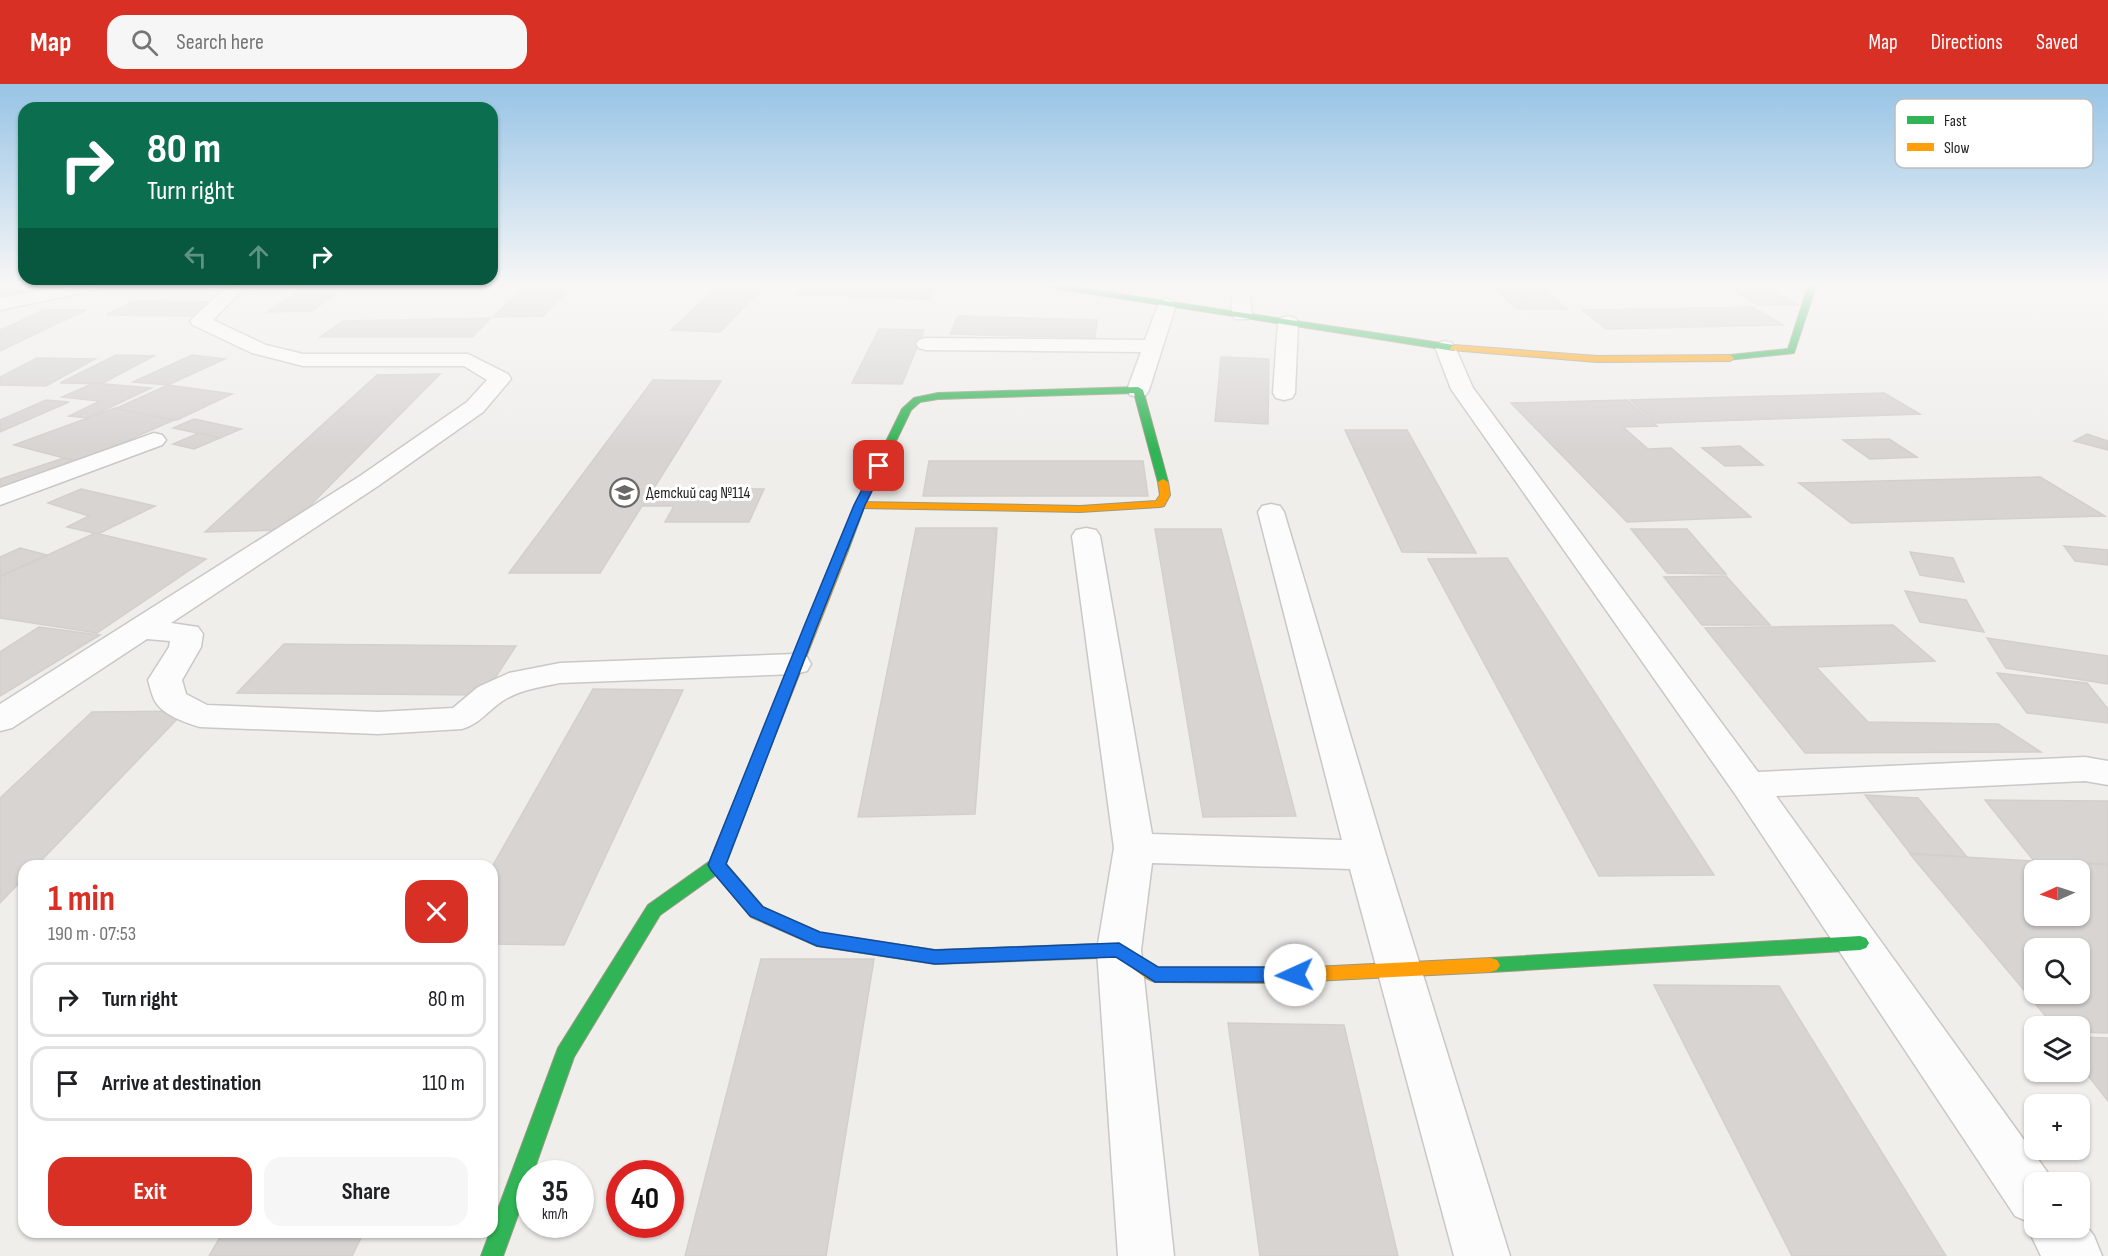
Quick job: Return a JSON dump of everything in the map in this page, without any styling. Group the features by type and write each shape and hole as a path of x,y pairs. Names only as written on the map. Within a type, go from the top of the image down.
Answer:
{"street":[{"path":"0,720 144,629 369,481 475,407 500,379 468,360 303,360 259,349 241,341"},
{"path":"860,505 1080,509 1160,504 1165,495 1162,476 1138,390 1155,341"},
{"path":"1284,393 1287,341"},
{"path":"1405,341 1445,347 1597,359 1718,359 1791,351 1794,341"},
{"path":"926,344 1153,346"},
{"path":"1445,347 1462,389 1748,784 2024,1183"},
{"path":"492,1256 566,1054 654,910 717,865 860,505 907,409 917,400 938,396 1138,390"},
{"path":"0,497 154,440"},
{"path":"1271,512 1366,855 1482,1256"},
{"path":"1086,536 1134,848 1119,950 1146,1256"},
{"path":"144,629 187,633 185,647 165,680 171,700 200,716 378,723 462,718 490,694 521,680 560,673 795,664"},
{"path":"1748,784 2085,769 2108,773"},
{"path":"1134,848 1366,855"},
{"path":"717,865 757,912 817,939 935,957 1119,950 1155,975 1274,976 1860,943"},
{"path":"2061,1238 2073,1256"}],"building":[{"path":"0,341 22,341 0,351"},
{"path":"873,341 920,341 902,384 852,383"},
{"path":"116,355 154,356 101,384 60,383"},
{"path":"192,355 225,359 168,385 133,382"},
{"path":"1221,357 1269,359 1268,424 1215,421"},
{"path":"37,358 95,359 46,386 0,385 0,377"},
{"path":"440,374 286,530 205,532 377,375"},
{"path":"653,380 721,381 654,488 764,489 749,522 665,522 674,506 642,506 600,573 509,573"},
{"path":"94,383 151,388 88,418 69,416 100,401 62,397"},
{"path":"168,385 232,394 177,420 110,411"},
{"path":"1884,393 1920,414 1656,423 1630,400"},
{"path":"46,400 69,402 0,432 0,420"},
{"path":"1627,400 1657,426 1623,427 1648,449 1671,448 1751,517 1627,522 1511,403"},
{"path":"115,408 174,420 79,462 14,445"},
{"path":"194,419 241,429 220,438 173,428"},
{"path":"1345,430 1407,430 1476,553 1402,552"},
{"path":"199,433 220,438 194,449 173,444"},
{"path":"2087,434 2108,441 2108,450 2074,441"},
{"path":"1889,439 1917,457 1870,459 1843,440"},
{"path":"1740,446 1763,465 1725,466 1702,448"},
{"path":"64,458 79,462 0,494 0,479"},
{"path":"929,461 1143,461 1148,496 923,496"},
{"path":"2040,477 2105,516 1851,523 1799,483"},
{"path":"81,489 155,506 98,534 67,527 89,516 48,503"},
{"path":"916,528 997,528 975,814 858,817"},
{"path":"1155,529 1221,529 1296,816 1203,817"},
{"path":"1631,529 1687,529 1726,574 1667,573"},
{"path":"95,533 206,559 97,633 0,618 0,577"},
{"path":"2064,546 2108,550 2108,565 2075,561"},
{"path":"20,548 47,555 0,576 0,557"},
{"path":"1910,552 1953,558 1964,582 1920,575"},
{"path":"1507,558 1714,875 1599,876 1428,559"},
{"path":"1726,576 1770,625 1702,625 1664,577"},
{"path":"1905,591 1966,600 1984,632 1920,622"},
{"path":"1893,625 1935,661 1816,667 1868,722 1998,724 2041,752 1805,753 1705,628"},
{"path":"39,627 100,635 0,696 0,652"},
{"path":"1987,638 2108,656 2108,684 2006,668"},
{"path":"284,644 516,646 484,695 237,693"},
{"path":"1997,673 2087,683 2108,709 2108,723 2027,713"},
{"path":"593,689 683,690 564,945 498,944 498,860 496,860"},
{"path":"185,711 42,860 18,860 18,884 0,903 0,798 92,712"},
{"path":"1865,795 1918,798 1967,857 1910,853"},
{"path":"1985,800 2108,801 2108,864 2090,863 2090,860 2033,860"},
{"path":"1910,854 2024,860 2024,926 2090,926 2090,864 2108,865 2108,1033 2090,1032 2090,1016 2046,1016 2036,1004 2090,1004 2090,938 2024,938 2024,990"},
{"path":"761,959 874,959 826,1256 685,1256"},
{"path":"1654,985 1779,986 1946,1256 1792,1256"},
{"path":"1228,1023 1344,1025 1398,1256 1260,1256"},
{"path":"2090,1037 2108,1038 2108,1101 2090,1078"},
{"path":"220,1238 361,1238 352,1256 209,1256"}],"traffic: fast":[{"path":"1407,341 1454,348"},
{"path":"1730,358 1791,351 1794,341"},
{"path":"842,551 860,505 907,409 917,400 938,396 1138,390 1163,482"},
{"path":"492,1256 565,1054 654,910 717,865 758,761"},
{"path":"717,865 757,912 817,939 935,957 1098,951"},
{"path":"1491,965 1860,943"}],"traffic: slow":[{"path":"1454,348 1597,359 1730,358"},
{"path":"860,505 1080,509 1160,504 1165,495 1163,482"},
{"path":"758,761 842,551"},
{"path":"1098,951 1119,950 1155,975 1274,976 1491,965"}],"place":[{"name":"Детский сад №114","path":"625,492"}],"route":[{"path":"879,466 860,505 811,624 717,865 757,912 817,939 935,957 1119,950 1155,975 1295,975"}]}
